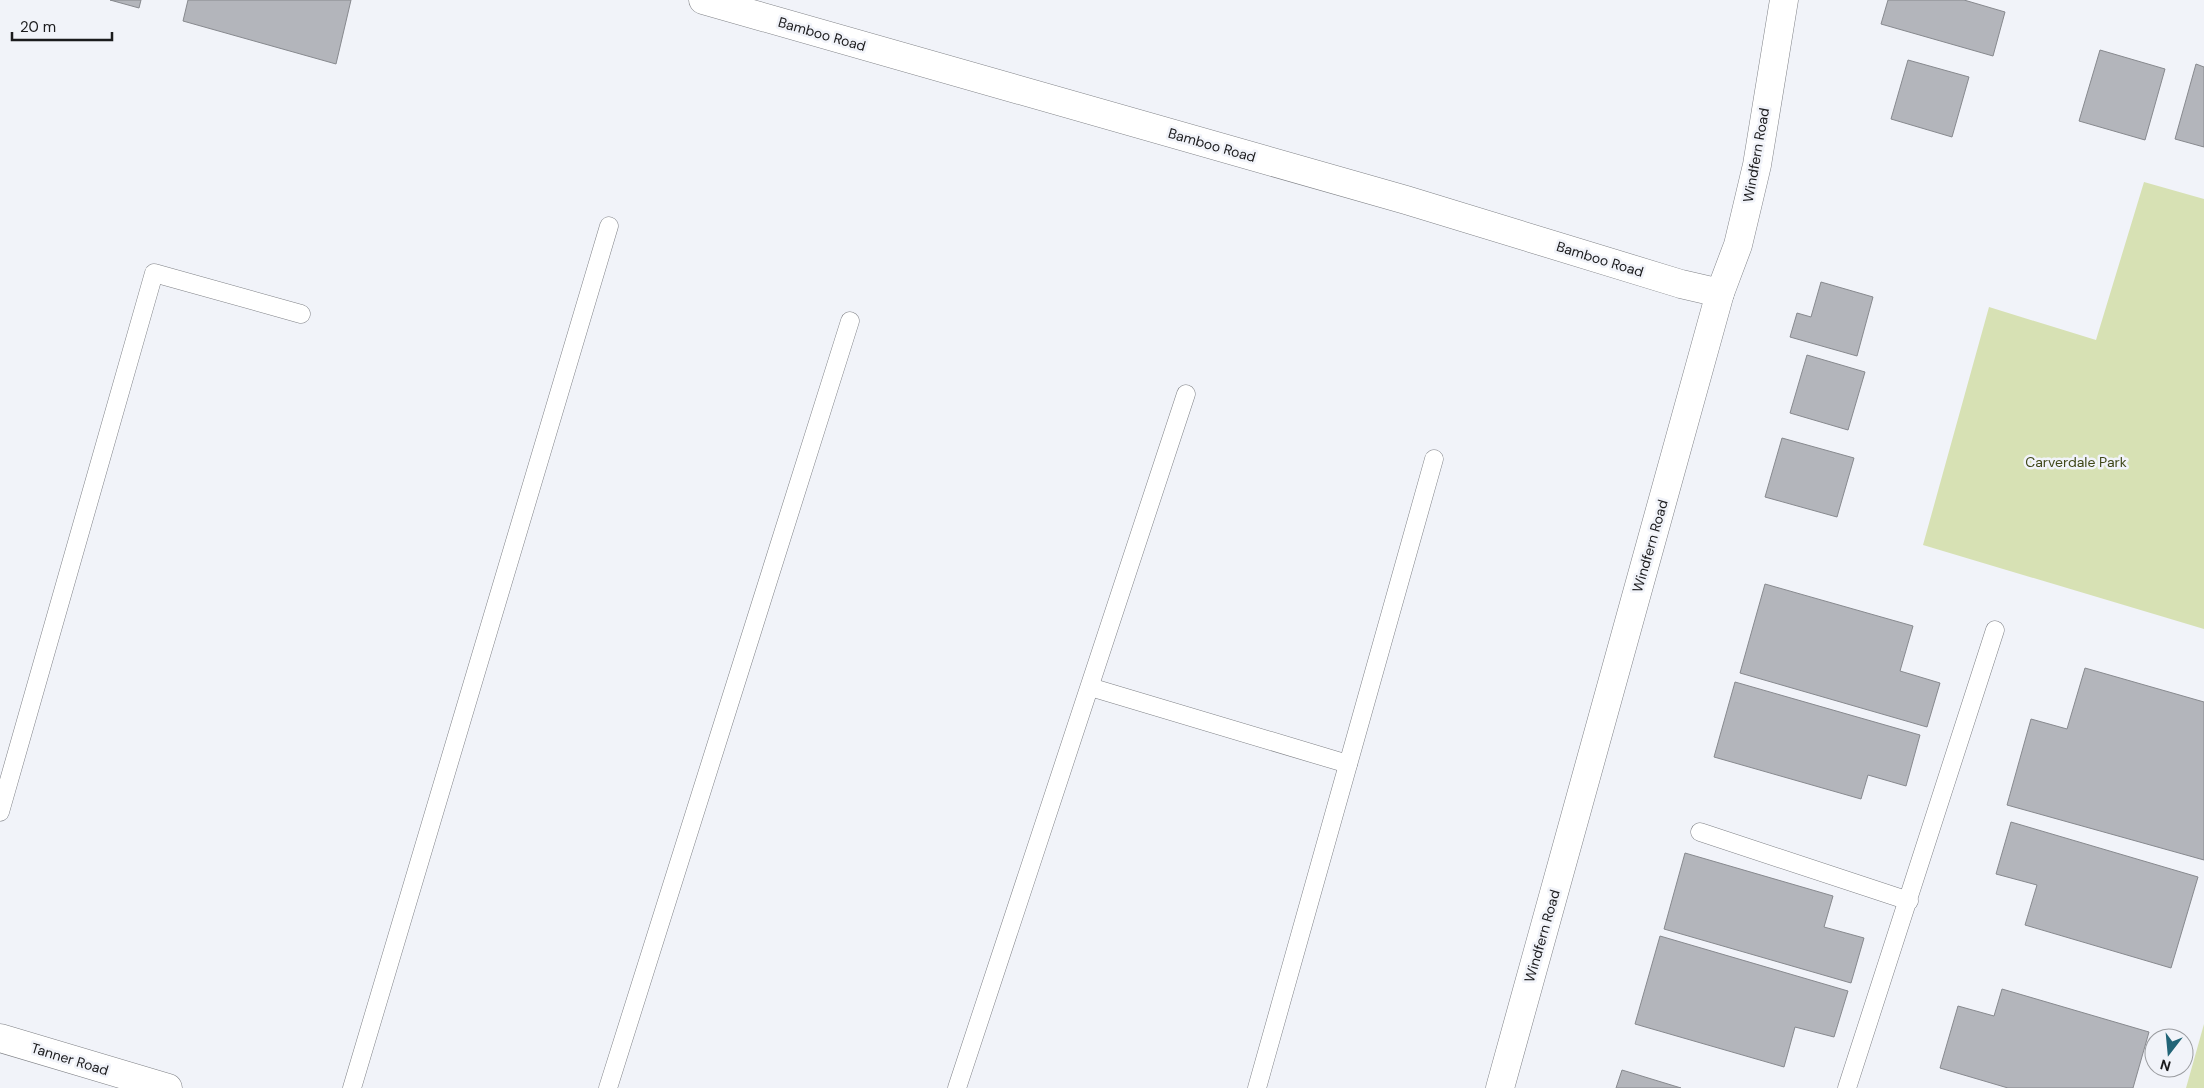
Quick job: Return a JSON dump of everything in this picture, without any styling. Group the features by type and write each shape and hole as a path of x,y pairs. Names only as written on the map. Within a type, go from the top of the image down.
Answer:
{"street":[{"name":"Bamboo Road","path":"703,0 1387,194 1681,284 1720,293"},
{"name":"Windfern Road","path":"1500,1088 1720,293 1738,245 1756,165 1784,0"},
{"name":"Tanner Road","path":"0,1038 168,1088"}],"lane":[{"path":"352,1088 609,226"},
{"path":"0,812 154,273 301,314"},
{"path":"608,1088 850,321"},
{"path":"957,1088 1186,394"},
{"path":"1257,1088 1434,459"},
{"path":"1847,1088 1995,630"},
{"path":"1090,687 1348,764"},
{"path":"1700,832 1909,901"}],"green space":[{"name":"Carverdale Park","path":"2144,182 2204,199 2204,629 1923,545 1989,307 2096,340"},
{"path":"2204,1024 2204,1088 2186,1088 2189,1078 2194,1078 2194,1060"}],"building":[{"path":"110,0 141,0 139,8"},
{"path":"188,0 351,0 336,64 183,21"},
{"path":"1888,0 1964,0 2005,12 1993,56 1881,24"},
{"path":"2100,50 2165,69 2145,140 2079,121"},
{"path":"1908,60 1969,77 1952,137 1891,119"},
{"path":"2196,64 2204,67 2204,147 2175,139"},
{"path":"1821,282 1873,297 1857,356 1790,337 1797,313 1811,317"},
{"path":"1807,355 1865,372 1848,430 1790,413"},
{"path":"1782,438 1854,458 1837,517 1765,497"},
{"path":"1765,584 1913,626 1900,671 1940,683 1927,727 1740,673"},
{"path":"2085,668 2204,702 2204,860 2007,805 2031,719 2067,729"},
{"path":"1735,682 1920,735 1906,786 1868,775 1861,799 1714,757"},
{"path":"2011,822 2198,877 2171,968 2025,925 2037,885 1996,874"},
{"path":"1685,853 1833,896 1824,927 1864,938 1851,983 1664,929"},
{"path":"1660,936 1848,991 1834,1037 1795,1027 1784,1067 1635,1024"},
{"path":"2002,989 2144,1031 2144,1050 2133,1088 2008,1088 1940,1068 1958,1006 1994,1016"},
{"path":"1622,1070 1681,1088 1616,1088"}]}
